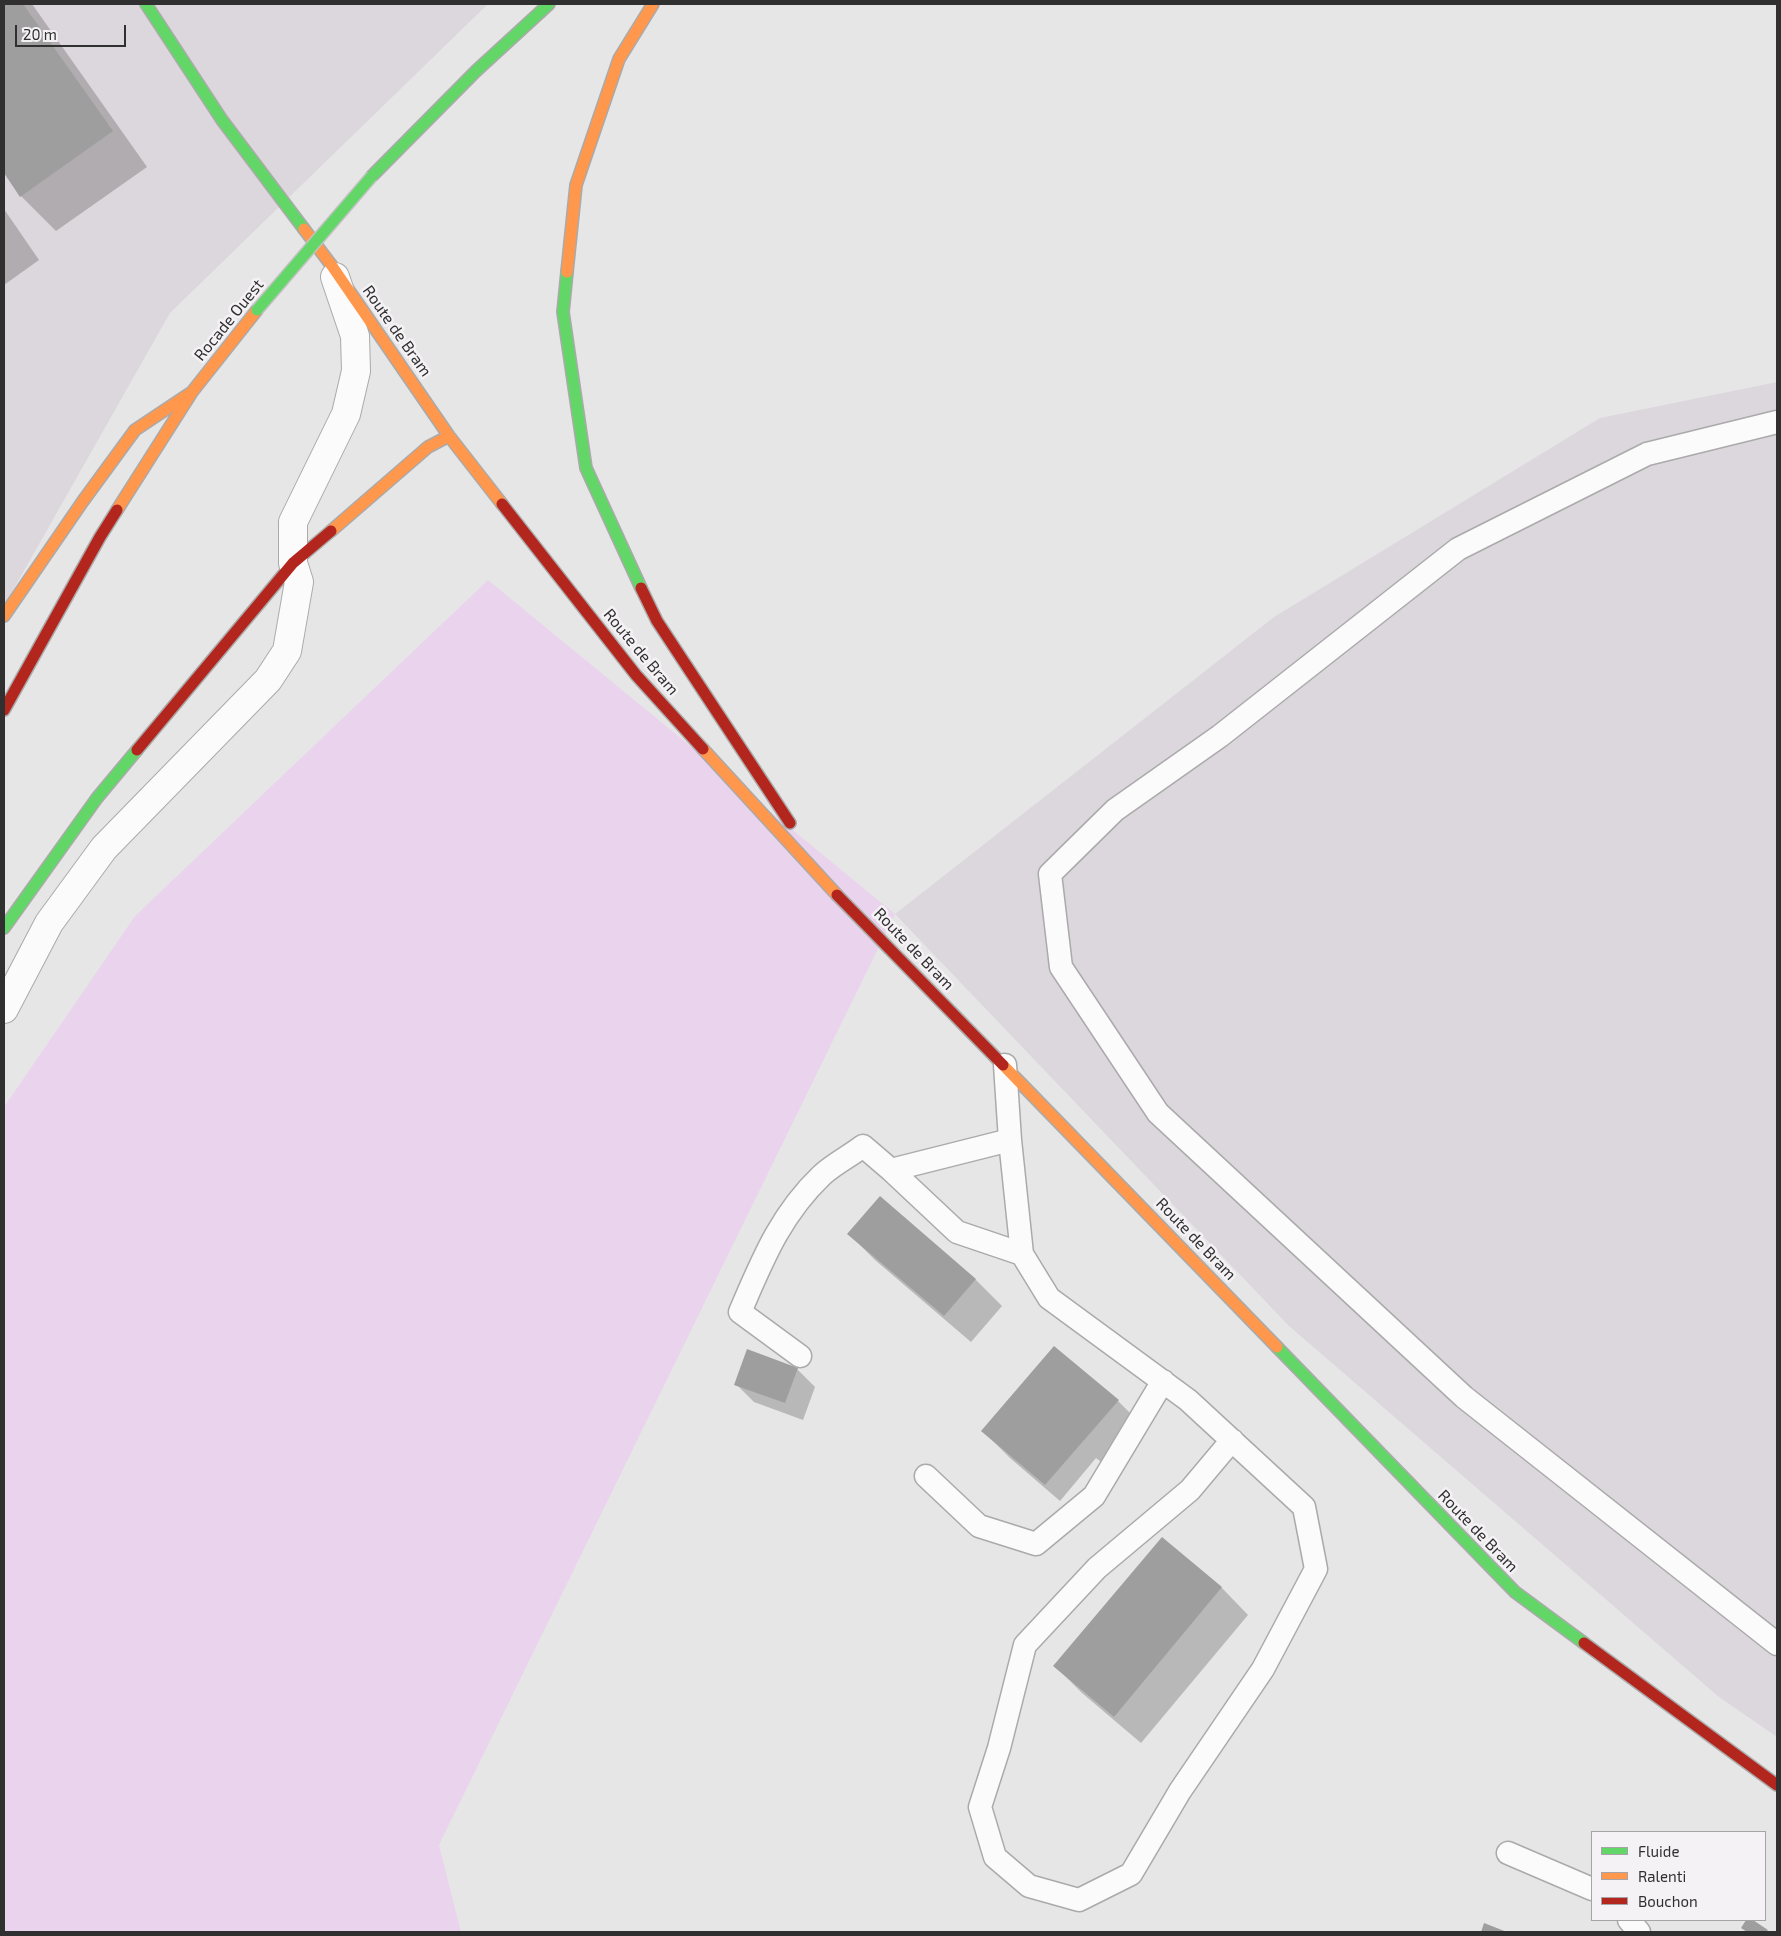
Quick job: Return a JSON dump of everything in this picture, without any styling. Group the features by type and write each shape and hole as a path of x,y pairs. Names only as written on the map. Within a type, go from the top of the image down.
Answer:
{"main road":[{"name":"Route de Bram","path":"141,4 154,18"},
{"name":"Route de Bram","path":"146,4 222,120 332,266 449,436 636,675 835,892 1514,1592 1777,1785"},
{"name":"Rocade Ouest","path":"4,710 100,537 192,392 257,310 372,176 476,71 549,4"},
{"path":"653,4 619,59 576,185 563,312 586,468 657,621 835,892"},
{"path":"4,616 83,501 135,430 192,392"},
{"path":"4,928 97,798 293,562 428,447 449,436"}],"street":[{"path":"4,1010 49,923 104,848 268,680 287,651 299,582 293,562 293,522 346,414 356,371 355,336 332,266"}],"lane":[{"path":"1777,422 1647,454 1458,549 1220,736 1115,810 1050,874 1061,967 1158,1113 1464,1397 1777,1644"},
{"path":"1005,1066 1010,1140 1022,1254 1049,1298 1188,1400 1232,1440 1304,1507 1316,1569 1263,1669 1180,1791 1131,1874 1080,1900 1029,1886 995,1857 980,1808 1025,1645 1096,1568 1190,1490 1232,1440"},
{"path":"891,1170 1010,1140"},
{"path":"800,1356 740,1312 765,1253 784,1220 823,1175 863,1146 957,1232 1022,1254"},
{"path":"926,1476 979,1526 1036,1544 1094,1496 1163,1381"},
{"path":"1508,1853 1591,1889"},
{"path":"1630,1921 1639,1932"}],"shaded area":[{"path":"4,4 488,4 170,313 4,606"},
{"path":"1777,382 1777,1737 1719,1697 1289,1326 895,914 1274,617 1600,418"},
{"path":"488,580 895,914 439,1845 461,1932 4,1932 4,1107 135,916"}],"building":[{"path":"4,4 23,4 113,131 20,197 4,173"},
{"path":"880,1196 976,1279 944,1316 847,1234"},
{"path":"1054,1346 1119,1400 1045,1485 981,1431"},
{"path":"747,1349 798,1368 785,1403 734,1385"},
{"path":"1162,1537 1222,1587 1114,1717 1053,1666"},
{"path":"1745,1921 1754,1921 1768,1930 1766,1932 1747,1932 1741,1928"},
{"path":"1484,1923 1507,1932 1481,1932"}],"traffic: fast":[{"path":"146,4 222,120 304,229"},
{"path":"372,176 476,71 549,4"},
{"path":"257,310 372,176"},
{"path":"567,272 563,312 586,468 641,588"},
{"path":"4,928 97,798 137,750"},
{"path":"1277,1347 1515,1592 1584,1643"}],"traffic: slow":[{"path":"567,272 576,185 619,59 653,4"},
{"path":"304,229 332,266 449,436 502,504"},
{"path":"117,510 192,392 257,310"},
{"path":"4,616 83,501 135,430 192,392"},
{"path":"331,531 428,447 449,436"},
{"path":"703,749 837,895"},
{"path":"1003,1065 1277,1347"}],"traffic: jam":[{"path":"502,504 636,675 703,749"},
{"path":"4,710 100,537 117,510"},
{"path":"137,750 293,563 331,531"},
{"path":"641,588 657,621 790,823"},
{"path":"837,895 1003,1065"},
{"path":"1584,1643 1777,1785"}]}
